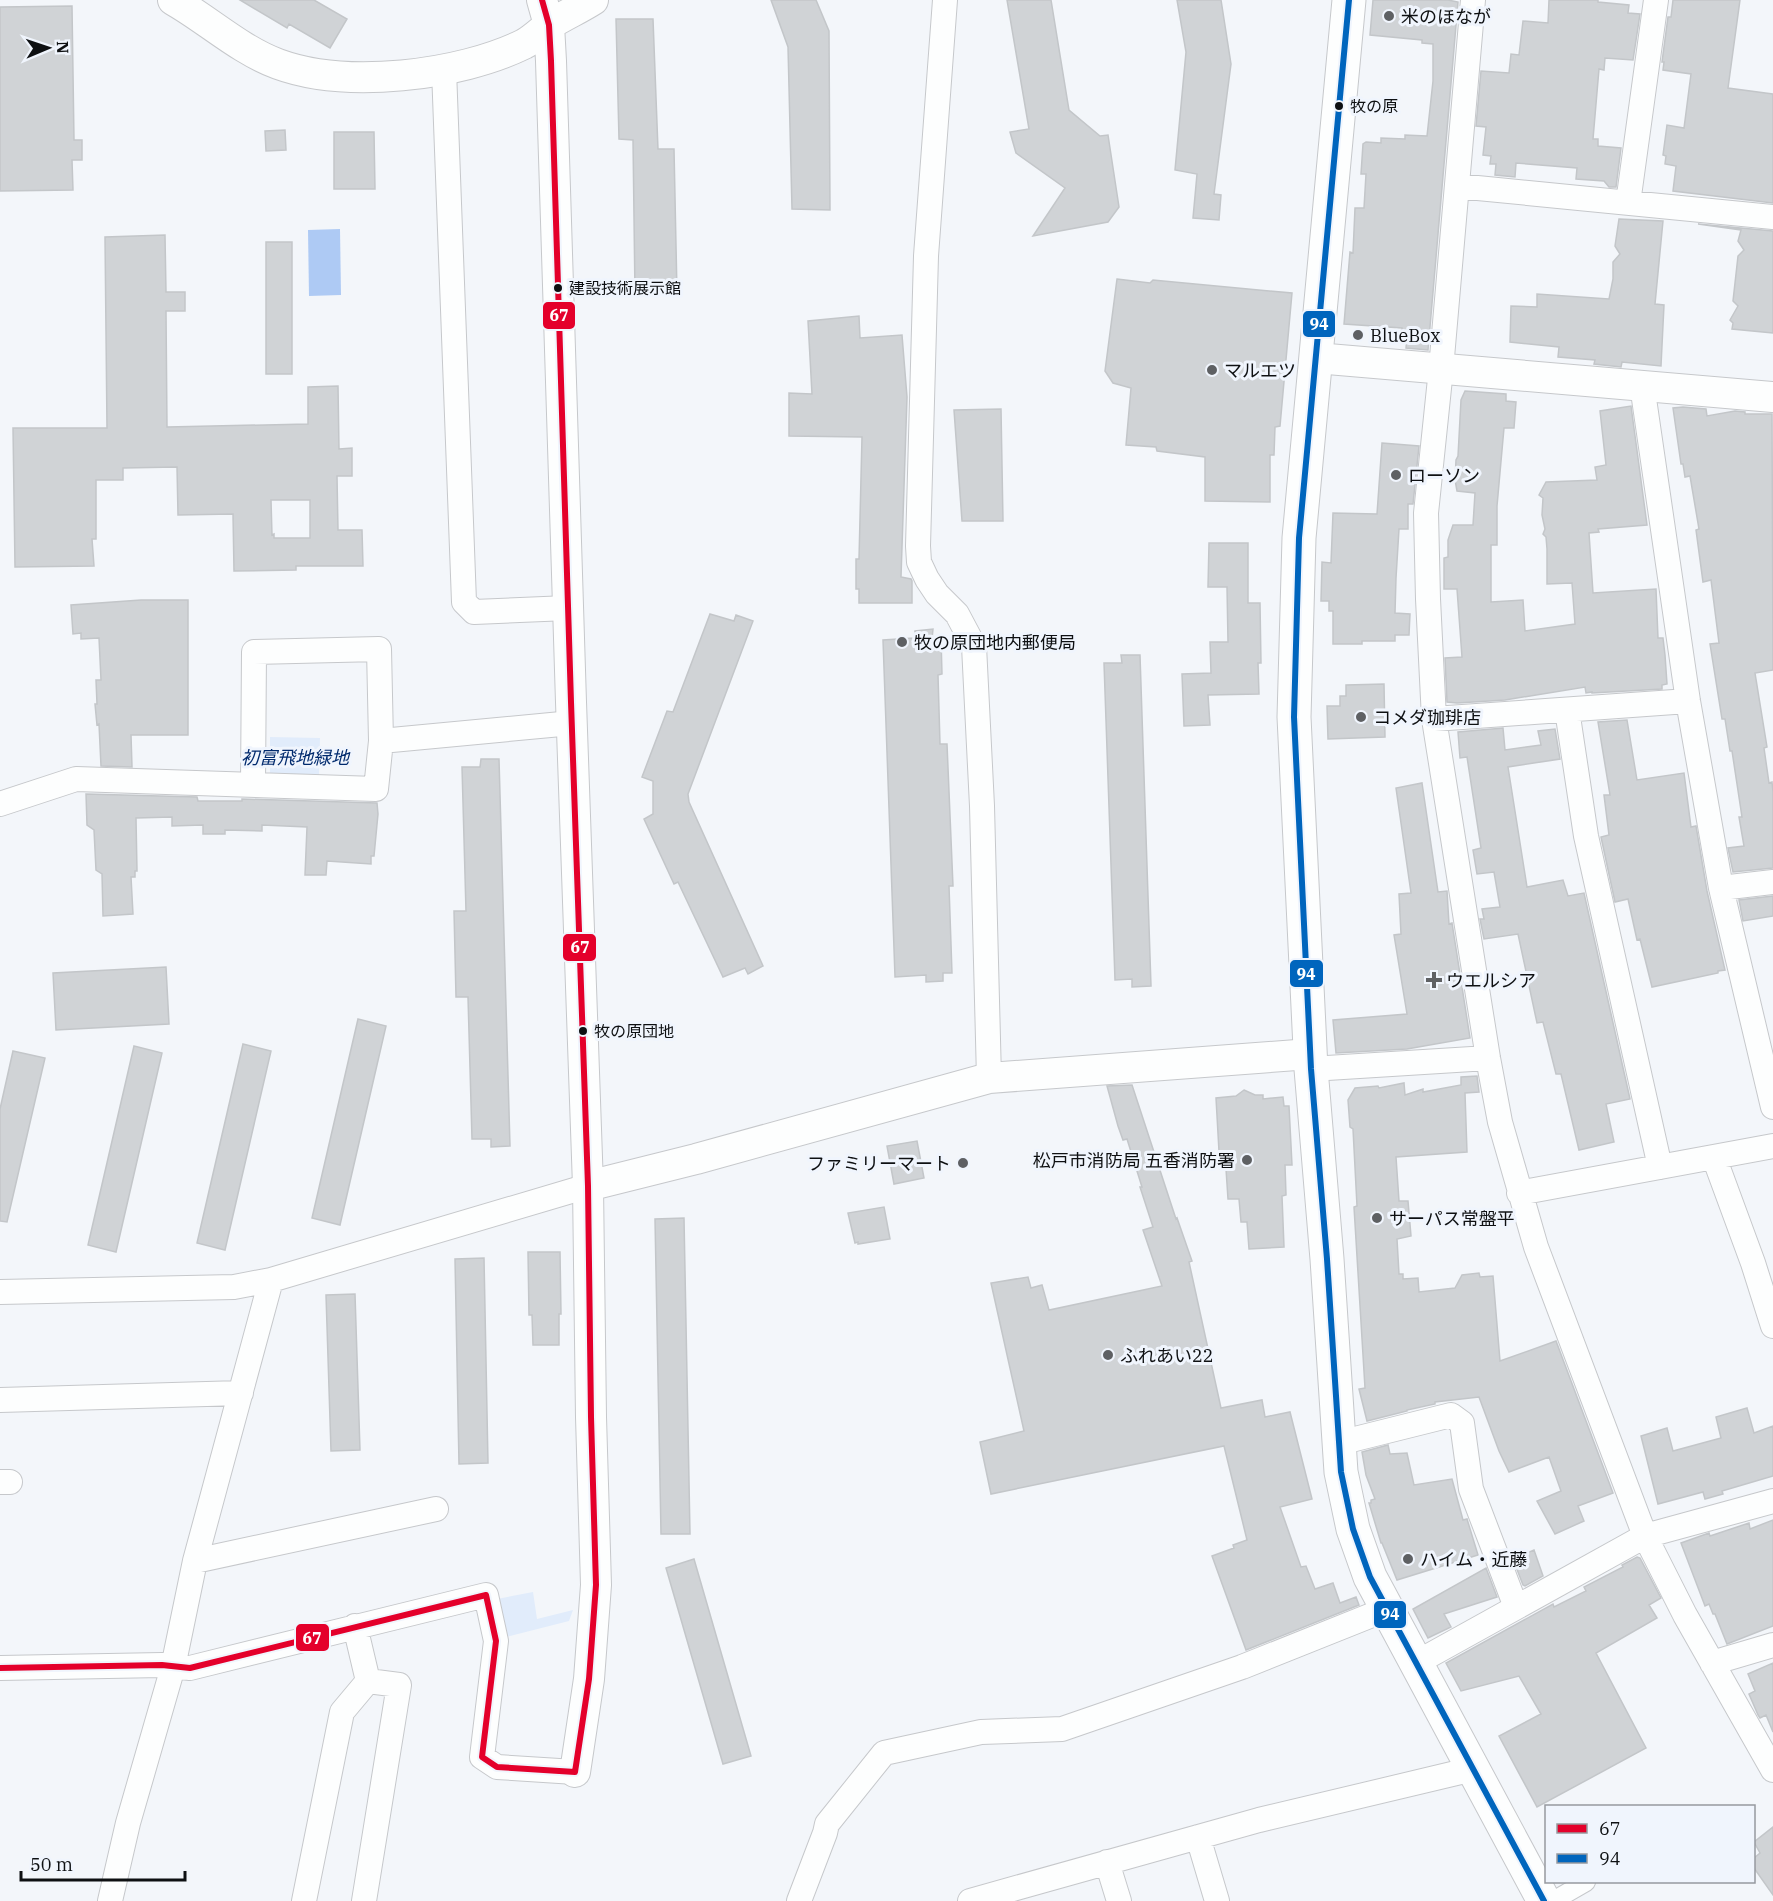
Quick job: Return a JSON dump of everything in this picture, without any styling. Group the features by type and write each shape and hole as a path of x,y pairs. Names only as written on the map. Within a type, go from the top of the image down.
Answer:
{"main road":[{"path":"1349,0 1299,538 1294,717 1310,1062 1341,1472 1353,1529 1370,1577 1544,1901"}],"street":[{"path":"173,0 254,53 279,64 309,72 363,78 428,73 468,64 526,43 545,13 593,0"},
{"path":"945,0 926,256 918,546 919,562 927,579 937,594 957,614 974,646 982,818 989,1078"},
{"path":"1473,0 1426,513 1434,719 1488,1058 1500,1122 1536,1247 1645,1536 1744,1723 1773,1770"},
{"path":"1628,203 1656,0"},
{"path":"0,1668 162,1665 190,1668 486,1595 496,1641 482,1757 497,1767 574,1772 589,1679 596,1586 588,1186 552,73 545,13"},
{"path":"444,70 464,602 474,612 568,609"},
{"path":"1457,186 1773,217"},
{"path":"1316,358 1773,397"},
{"path":"1642,385 1688,701 1721,888 1773,1107"},
{"path":"0,804 76,779 376,789 381,741 379,649 254,652 253,784"},
{"path":"1434,719 1688,701"},
{"path":"1567,710 1586,836 1660,1167"},
{"path":"381,741 572,723"},
{"path":"1721,888 1773,882"},
{"path":"0,1292 234,1287 271,1280 588,1186 696,1159 989,1078 1310,1062 1488,1058"},
{"path":"1519,1193 1773,1146"},
{"path":"1714,1157 1753,1263 1773,1326"},
{"path":"110,1901 128,1823 173,1667 195,1560 271,1280"},
{"path":"0,1400 241,1393"},
{"path":"1340,1443 1451,1415 1462,1423 1471,1489 1516,1607"},
{"path":"1416,1663 1645,1536 1773,1501"},
{"path":"195,1560 436,1509"},
{"path":"799,1901 827,1824 884,1753 981,1732 1062,1729 1242,1667 1387,1609"},
{"path":"355,1626 369,1681"},
{"path":"1712,1663 1773,1645"},
{"path":"304,1901 342,1712 369,1681"},
{"path":"364,1901 399,1685 369,1681"},
{"path":"970,1901 1042,1891 1107,1862 1259,1820 1473,1769"},
{"path":"1198,1837 1217,1901"},
{"path":"1107,1862 1119,1901"},
{"path":"1553,1901 1583,1883"}],"green space":[{"name":"初富飛地緑地","path":"270,737 320,738 319,776 270,774"},
{"path":"533,1592 537,1619 573,1610 569,1621 506,1637 497,1599"}],"water":[{"path":"340,229 341,295 309,296 308,230"}],"building":[{"path":"240,0 314,0 347,19 330,48 289,24 287,28"},
{"path":"771,0 816,0 829,31 830,210 792,209 788,47"},
{"path":"1007,0 1051,0 1069,110 1100,136 1108,135 1119,207 1108,222 1033,236 1065,188 1016,153 1010,132 1029,129"},
{"path":"1177,0 1221,0 1231,64 1214,194 1221,195 1219,220 1193,218 1197,174 1175,170 1186,52"},
{"path":"1373,0 1458,2 1428,350 1406,348 1407,337 1402,336 1402,328 1344,324 1350,252 1353,253 1355,208 1364,208 1366,174 1361,174 1363,144 1366,142 1381,143 1381,138 1405,139 1405,135 1427,136 1433,81 1433,44 1422,43 1422,40 1370,35"},
{"path":"1549,0 1598,0 1598,2 1629,5 1628,13 1640,14 1633,60 1605,58 1604,70 1599,69 1593,139 1598,139 1598,146 1621,148 1616,187 1609,187 1604,181 1576,179 1577,168 1516,163 1515,177 1495,175 1496,164 1490,164 1491,156 1483,155 1486,127 1476,126 1481,71 1509,73 1511,54 1519,55 1523,21 1548,23"},
{"path":"1673,0 1740,0 1728,88 1773,94 1773,203 1673,191 1676,166 1665,164 1666,156 1663,155 1667,125 1684,128 1691,74 1663,70 1668,17 1671,17"},
{"path":"72,6 74,140 82,140 82,160 72,160 73,190 0,191 0,7"},
{"path":"616,19 653,19 658,149 674,149 677,293 635,294 633,140 619,139"},
{"path":"285,130 286,150 266,151 265,131"},
{"path":"334,132 374,132 375,189 334,189"},
{"path":"1619,219 1663,221 1655,304 1664,305 1661,366 1622,362 1621,367 1594,364 1595,360 1558,357 1559,347 1510,342 1511,306 1537,307 1537,294 1609,299 1613,279 1613,262 1620,254 1615,246"},
{"path":"1698,224 1773,231 1773,333 1732,329 1733,323 1730,320 1738,306 1733,301 1738,256 1744,250 1738,241 1741,230"},
{"path":"165,235 166,292 185,292 185,311 166,311 167,427 308,424 308,387 338,386 339,449 352,448 352,476 337,476 338,530 362,530 363,566 296,566 296,570 234,571 233,514 178,515 177,467 123,468 123,480 96,480 96,539 92,539 94,566 15,567 13,428 107,428 105,237","holes":["271,500 310,500 310,538 274,538"]},
{"path":"266,242 292,242 292,374 266,374"},
{"path":"1117,279 1150,283 1153,280 1292,293 1280,426 1275,427 1274,455 1270,455 1270,502 1205,501 1205,457 1157,451 1156,447 1126,445 1131,388 1113,383 1105,371"},
{"path":"859,316 860,338 902,335 907,397 901,577 912,581 912,603 859,603 859,589 856,589 856,559 859,559 862,437 789,436 789,393 812,394 808,321"},
{"path":"1465,391 1506,394 1506,401 1516,402 1514,428 1504,428 1497,506 1497,545 1491,545 1491,602 1523,600 1525,631 1575,624 1572,583 1547,584 1543,498 1539,495 1546,482 1597,480 1595,467 1606,465 1600,411 1631,406 1647,525 1598,529 1599,532 1589,533 1593,593 1656,589 1658,638 1663,638 1667,684 1662,685 1662,689 1586,693 1585,687 1505,700 1447,702 1445,658 1462,657 1457,589 1444,589 1444,558 1448,557 1448,540 1453,525 1473,525 1475,493 1457,491 1455,480 1461,400"},
{"path":"1673,408 1706,409 1707,416 1735,411 1745,412 1745,414 1772,414 1773,670 1755,673 1767,747 1764,748 1769,783 1772,782 1773,792 1773,868 1733,872 1728,848 1744,846 1739,817 1742,817 1732,751 1730,751 1725,719 1722,719 1710,644 1719,643 1711,580 1703,582 1696,530 1699,529 1690,476 1685,477 1683,464 1681,464"},
{"path":"1001,409 1003,521 962,521 954,410"},
{"path":"1382,443 1419,446 1413,504 1408,504 1408,529 1399,529 1396,578 1395,613 1410,614 1409,635 1395,635 1395,641 1333,644 1333,611 1329,611 1329,601 1321,601 1322,562 1331,563 1333,513 1377,514"},
{"path":"1209,543 1248,543 1248,603 1260,603 1259,694 1208,695 1210,725 1184,726 1182,674 1211,673 1210,642 1228,642 1227,587 1208,587"},
{"path":"141,600 188,600 188,735 131,735 132,767 101,766 99,724 97,725 95,704 97,704 96,680 101,680 99,638 81,639 81,633 73,634 71,605"},
{"path":"710,614 734,621 736,615 753,621 688,794 689,802 763,966 748,974 745,968 723,977 678,882 674,884 644,819 653,814 653,781 642,777 667,711 673,712"},
{"path":"933,629 932,639 941,638 942,674 938,675 940,744 947,744 953,886 949,886 952,973 943,973 943,981 926,982 926,975 895,977 883,640 914,638 915,631"},
{"path":"1121,655 1140,655 1151,986 1132,987 1132,979 1115,980 1104,663 1122,663"},
{"path":"1384,684 1385,737 1328,739 1327,706 1340,706 1340,696 1346,696 1346,685"},
{"path":"1627,720 1637,780 1684,773 1691,827 1696,826 1707,891 1725,970 1718,971 1718,973 1652,987 1640,939 1637,940 1628,899 1615,902 1601,837 1609,835 1604,795 1610,795 1598,722"},
{"path":"1503,728 1505,750 1541,745 1538,731 1555,729 1560,759 1508,767 1527,887 1563,880 1568,896 1584,893 1630,1099 1606,1104 1614,1142 1579,1150 1561,1074 1556,1074 1543,1022 1537,1023 1518,934 1484,939 1480,919 1484,919 1482,909 1500,907 1494,872 1477,874 1473,850 1481,848 1467,757 1460,758 1458,732"},
{"path":"481,759 499,759 510,1146 491,1147 491,1139 472,1139 468,997 456,997 454,911 466,911 462,767 480,767"},
{"path":"1422,783 1438,892 1447,891 1449,924 1452,923 1470,1038 1407,1049 1336,1053 1333,1020 1407,1014 1394,935 1401,934 1399,894 1411,893 1396,788"},
{"path":"86,794 197,797 198,801 242,801 242,799 377,803 374,856 371,856 371,864 327,861 326,875 305,875 307,827 262,825 262,831 225,830 225,834 203,834 203,825 172,826 172,817 136,818 137,871 135,871 135,877 131,877 133,914 103,916 102,874 96,870 94,830 87,825"},
{"path":"1773,896 1773,916 1743,921 1739,900"},
{"path":"166,967 169,1024 56,1030 53,973"},
{"path":"358,1019 386,1026 340,1225 312,1218"},
{"path":"243,1044 271,1051 225,1250 197,1243"},
{"path":"134,1046 162,1053 116,1252 88,1245"},
{"path":"13,1051 45,1058 7,1222 0,1221 0,1109"},
{"path":"1477,1076 1479,1092 1465,1093 1467,1152 1396,1157 1399,1201 1408,1201 1411,1236 1397,1239 1399,1274 1403,1274 1403,1279 1418,1278 1419,1292 1455,1288 1462,1275 1479,1273 1480,1277 1493,1276 1500,1361 1556,1341 1613,1493 1578,1506 1584,1521 1555,1534 1537,1501 1561,1491 1549,1457 1509,1472 1479,1397 1435,1402 1435,1404 1367,1421 1359,1389 1365,1388 1354,1207 1357,1206 1353,1129 1350,1127 1348,1100 1355,1088 1378,1086 1379,1088 1404,1083 1405,1095 1423,1089 1423,1092 1461,1085 1461,1077"},
{"name":"ふれあい22","path":"1132,1085 1192,1261 1189,1262 1221,1408 1262,1400 1265,1417 1290,1412 1312,1499 1280,1507 1301,1567 1306,1566 1315,1589 1333,1583 1340,1603 1356,1597 1359,1605 1246,1650 1212,1556 1234,1548 1233,1545 1247,1540 1224,1446 991,1494 980,1442 1024,1431 991,1283 1028,1277 1031,1288 1042,1285 1049,1310 1162,1286 1143,1230 1153,1227 1140,1187 1142,1187 1127,1139 1123,1140 1118,1126 1107,1086"},
{"path":"1244,1090 1255,1095 1263,1095 1263,1099 1283,1097 1284,1106 1289,1106 1292,1165 1285,1165 1286,1195 1282,1196 1284,1247 1249,1249 1247,1222 1241,1222 1239,1199 1228,1199 1226,1169 1220,1169 1216,1098 1236,1096"},
{"path":"917,1141 924,1178 894,1184 887,1146"},
{"path":"884,1207 890,1239 855,1243 848,1213"},
{"path":"684,1218 690,1534 661,1534 655,1219"},
{"path":"528,1252 560,1252 559,1345 533,1345 532,1315 529,1315"},
{"path":"484,1258 488,1463 459,1464 455,1259"},
{"path":"355,1294 360,1450 331,1451 326,1295"},
{"path":"1747,1408 1754,1433 1773,1426 1773,1476 1722,1491 1723,1494 1705,1499 1703,1492 1658,1504 1641,1436 1667,1428 1673,1451 1721,1438 1716,1417"},
{"path":"1388,1445 1390,1454 1407,1453 1414,1485 1452,1479 1463,1520 1467,1519 1478,1555 1397,1580 1381,1543 1369,1503 1375,1499 1366,1475 1362,1452"},
{"path":"1773,1520 1773,1626 1727,1644 1715,1614 1709,1604 1705,1606 1681,1543 1749,1523 1750,1529"},
{"path":"1534,1550 1543,1576 1525,1586 1513,1559"},
{"path":"1637,1557 1640,1558 1661,1598 1649,1605 1657,1618 1596,1653 1646,1748 1537,1807 1499,1736 1541,1714 1519,1676 1461,1691 1446,1663 1553,1604 1554,1607 1586,1591 1584,1587 1623,1567 1622,1565"},
{"path":"694,1559 751,1756 723,1764 666,1568"},
{"path":"1486,1568 1497,1597 1444,1614 1451,1627 1428,1638 1413,1609"},
{"path":"1773,1663 1773,1732 1766,1715 1760,1718 1758,1715 1749,1694 1755,1691 1748,1674"},
{"path":"1773,1827 1773,1895 1755,1869 1755,1857 1760,1853 1755,1841"}],"transit line":[{"name":"67","path":"0,1668 162,1665 190,1668 486,1595 496,1641 482,1757 497,1767 575,1772 589,1679 596,1585 588,1186 551,61 549,25 542,0"},
{"name":"94","path":"1349,0 1299,538 1294,717 1311,1069 1327,1259 1341,1472 1353,1529 1370,1577 1544,1901"}],"place":[{"name":"米のほなが","path":"1389,16"},
{"name":"牧の原","path":"1339,106"},
{"name":"建設技術展示館","path":"558,288"},
{"name":"BlueBox","path":"1358,335"},
{"name":"マルエツ","path":"1212,370"},
{"name":"ローソン","path":"1396,475"},
{"name":"牧の原団地内郵便局","path":"902,642"},
{"name":"コメダ珈琲店","path":"1361,717"},
{"name":"ウエルシア","path":"1434,980"},
{"name":"牧の原団地","path":"583,1031"},
{"name":"松戸市消防局 五香消防署","path":"1247,1160"},
{"name":"ファミリーマート","path":"963,1163"},
{"name":"サーパス常盤平","path":"1377,1218"},
{"name":"ふれあい22","path":"1108,1355"},
{"name":"ハイム・近藤","path":"1408,1559"}]}
